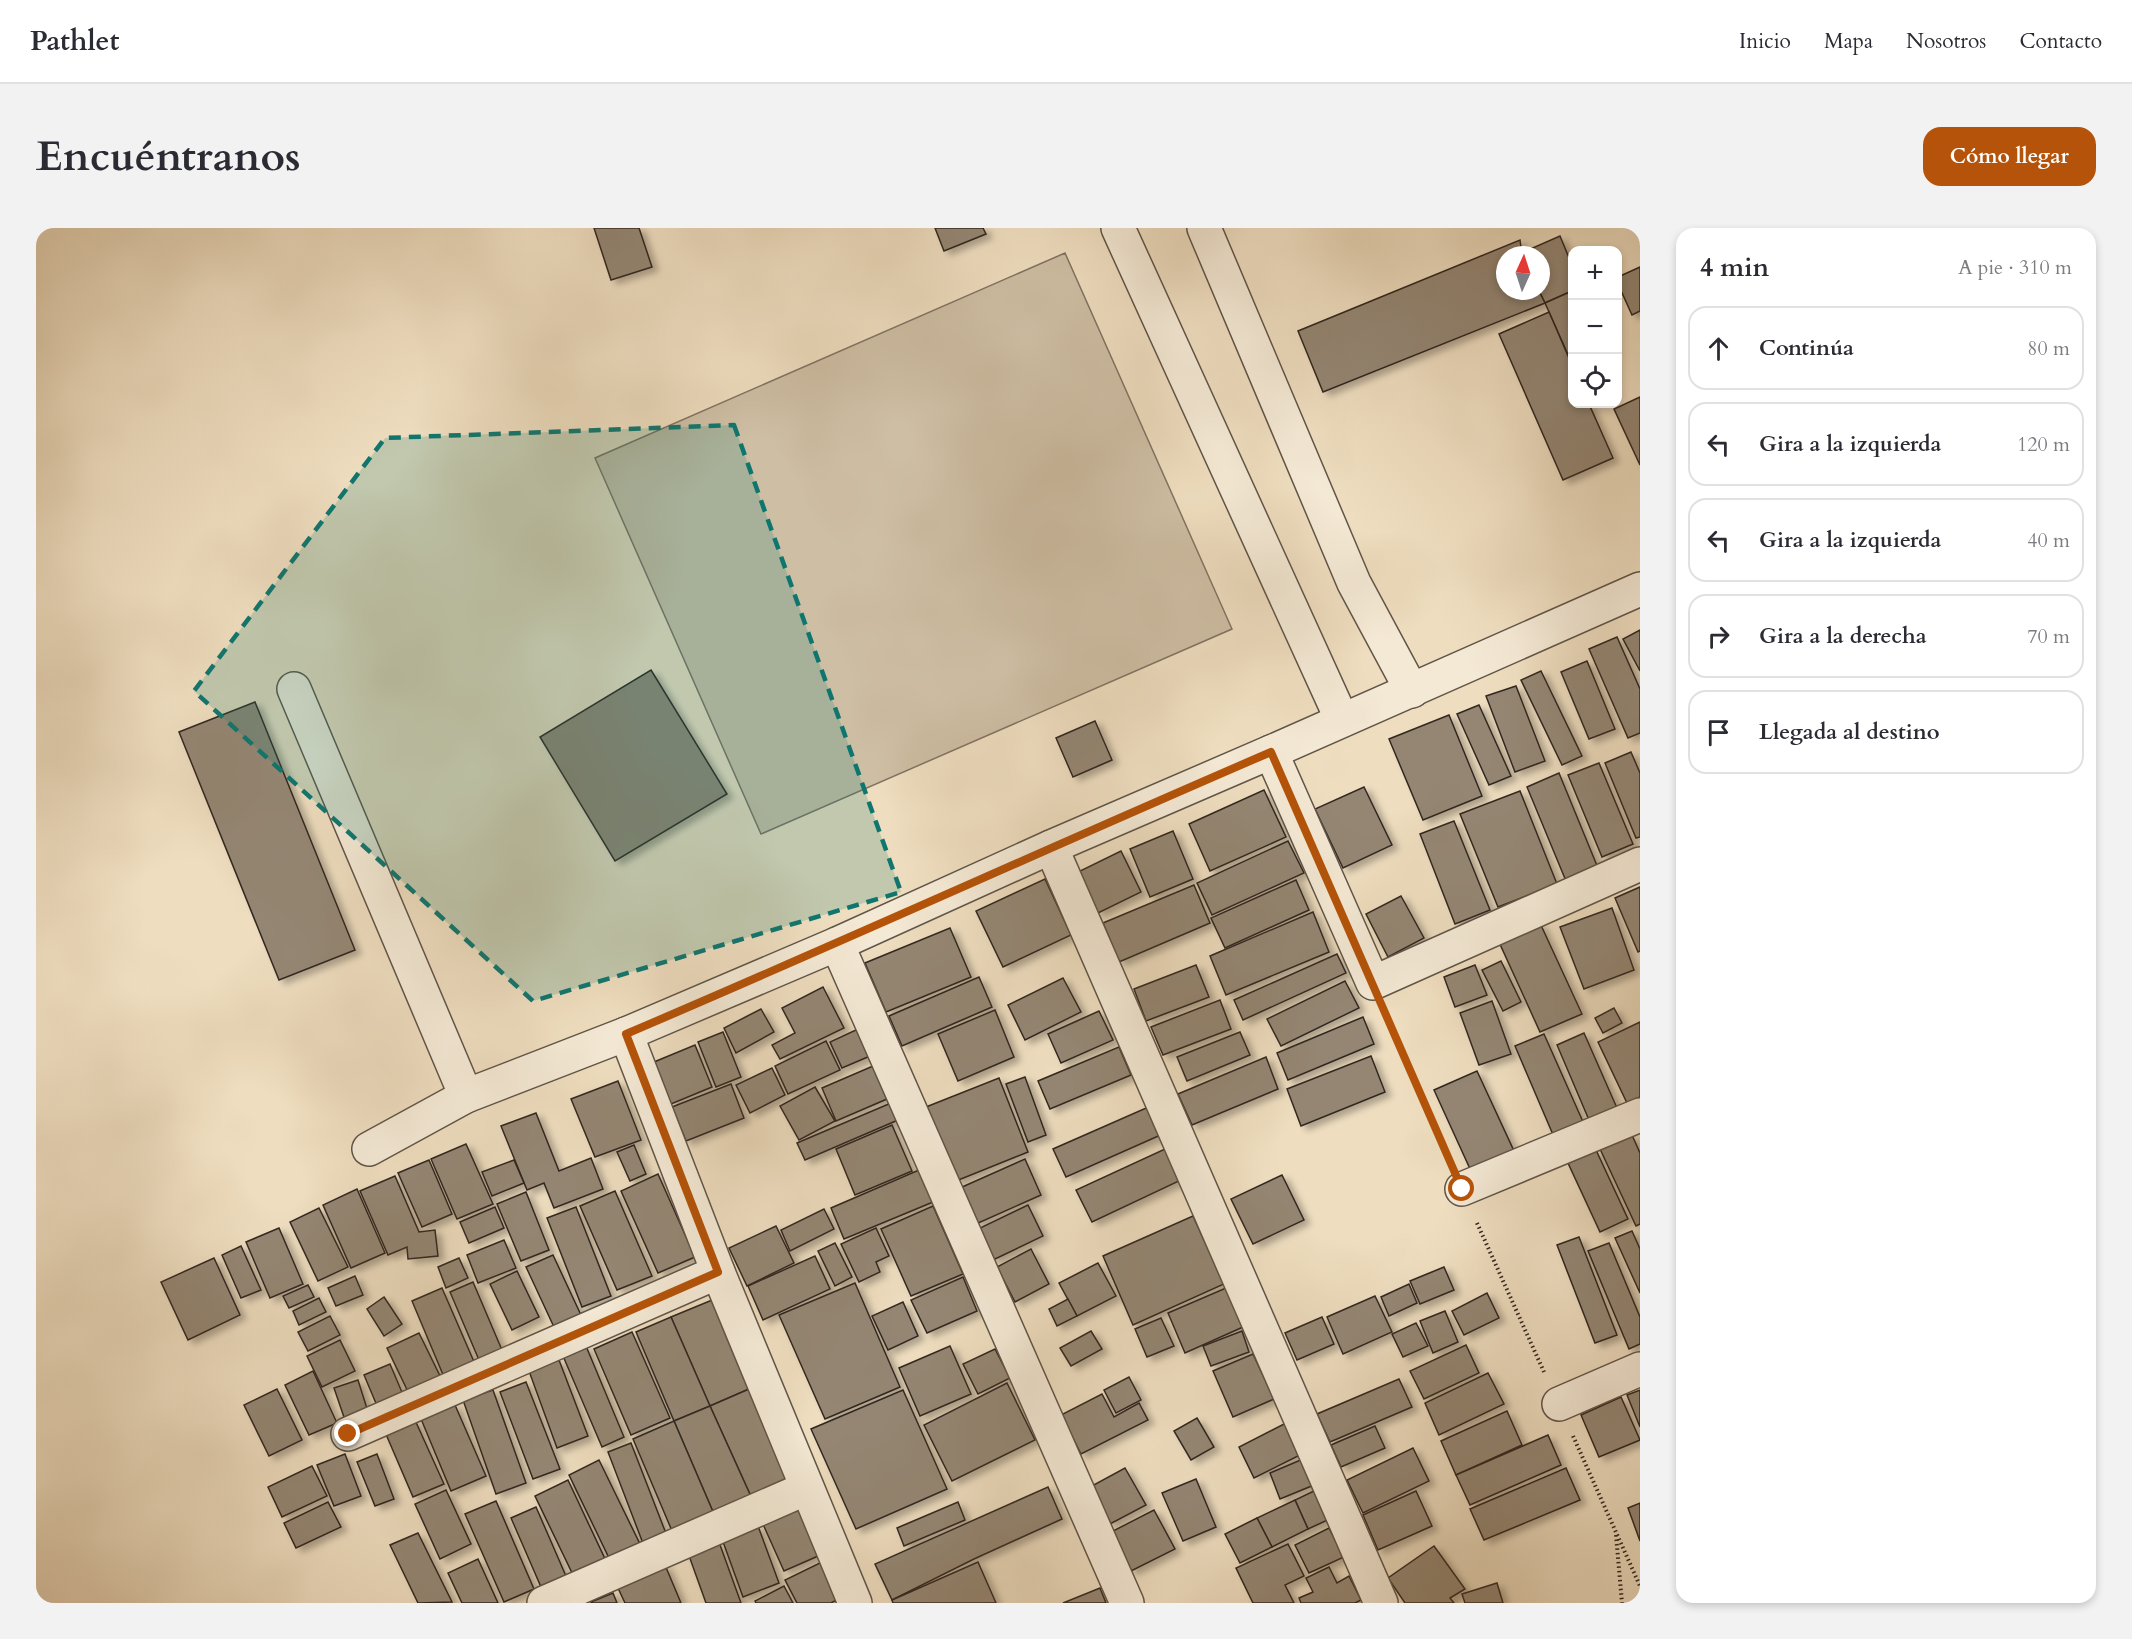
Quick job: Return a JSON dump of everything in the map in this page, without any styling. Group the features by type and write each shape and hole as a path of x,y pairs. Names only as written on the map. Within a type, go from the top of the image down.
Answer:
{"street":[{"path":"1118,228 1342,720"},
{"path":"1204,228 1354,583 1412,690"},
{"path":"369,1149 466,1096 626,1034 837,944 1051,847 1640,589"},
{"path":"294,689 466,1096"},
{"path":"1271,752 1372,983 1640,864"},
{"path":"1051,847 1381,1603"},
{"path":"837,944 1127,1603"},
{"path":"626,1034 718,1272 855,1603"},
{"path":"1462,1189 1640,1115"},
{"path":"348,1434 718,1272"},
{"path":"1559,1404 1640,1369"},
{"path":"544,1603 807,1488"}],"path":[{"path":"1372,983 1640,1586"},
{"path":"1616,1532 1622,1603"}],"highlighted area":[{"path":"734,425 901,892 533,1001 194,691 385,438"}],"shaded area":[{"path":"1065,253 1232,629 761,834 595,458"}],"building":[{"path":"594,228 639,228 652,267 611,280"},
{"path":"935,228 983,228 986,234 944,251"},
{"path":"1560,236 1568,255 1568,293 1545,303 1544,300 1550,300 1550,246 1537,246"},
{"path":"1520,240 1521,246 1505,246"},
{"path":"1496,250 1496,300 1544,300 1545,303 1323,392 1298,331"},
{"path":"1640,267 1640,311 1632,315 1622,293 1622,275"},
{"path":"1568,293 1568,355 1545,303"},
{"path":"1549,312 1568,356 1568,408 1591,408 1613,458 1563,480 1499,334"},
{"path":"1640,397 1640,465 1614,409 1622,408 1622,405"},
{"path":"1640,630 1640,671 1623,639"},
{"path":"1617,637 1640,689 1640,733 1628,738 1589,649"},
{"path":"1587,661 1615,729 1589,739 1561,672"},
{"path":"651,670 727,794 615,861 540,737"},
{"path":"1541,671 1582,756 1562,765 1521,680"},
{"path":"1516,686 1545,761 1515,772 1486,696"},
{"path":"255,702 355,950 279,980 179,732"},
{"path":"1479,705 1511,776 1489,785 1457,714"},
{"path":"1449,715 1482,796 1423,820 1389,739"},
{"path":"1095,721 1112,760 1073,777 1056,738"},
{"path":"1631,752 1640,773 1640,837 1636,838 1605,763"},
{"path":"1599,763 1633,844 1602,857 1568,775"},
{"path":"1559,773 1598,868 1566,881 1527,787"},
{"path":"1364,787 1392,845 1343,868 1315,809"},
{"path":"1264,790 1286,837 1210,871 1189,824"},
{"path":"1520,791 1557,884 1498,907 1460,814"},
{"path":"1454,821 1490,910 1455,924 1420,834"},
{"path":"1173,831 1193,879 1150,897 1130,849"},
{"path":"1288,841 1304,873 1212,915 1197,883"},
{"path":"1121,851 1141,892 1098,913 1078,872"},
{"path":"1045,879 1071,935 1003,967 976,911"},
{"path":"1296,880 1309,910 1225,948 1211,918"},
{"path":"1194,885 1210,923 1119,962 1103,923"},
{"path":"1640,887 1640,951 1638,952 1615,898"},
{"path":"1401,896 1424,938 1388,957 1366,914"},
{"path":"1612,908 1634,970 1584,989 1560,927"},
{"path":"1313,912 1329,952 1226,995 1210,956"},
{"path":"1540,923 1582,1014 1540,1032 1499,942"},
{"path":"950,928 971,977 886,1012 865,963"},
{"path":"1337,954 1346,973 1243,1020 1234,1000"},
{"path":"1501,961 1521,1002 1503,1011 1482,970"},
{"path":"1196,965 1209,997 1146,1021 1134,989"},
{"path":"1475,965 1487,995 1455,1007 1444,977"},
{"path":"979,977 992,1007 902,1046 889,1016"},
{"path":"1063,978 1081,1012 1025,1040 1008,1005"},
{"path":"1345,981 1359,1008 1281,1046 1267,1019"},
{"path":"823,987 844,1028 780,1059 772,1045 795,1033 782,1008"},
{"path":"1220,1000 1231,1029 1163,1055 1151,1027"},
{"path":"1492,1001 1511,1054 1479,1065 1460,1013"},
{"path":"1614,1008 1622,1023 1603,1033 1595,1018"},
{"path":"761,1009 774,1032 736,1053 724,1028"},
{"path":"995,1010 1014,1057 958,1081 938,1034"},
{"path":"1099,1011 1113,1040 1061,1063 1048,1034"},
{"path":"1363,1017 1374,1044 1288,1080 1277,1053"},
{"path":"1640,1022 1640,1097 1627,1103 1598,1042"},
{"path":"858,1029 870,1056 842,1068 830,1042"},
{"path":"723,1032 741,1077 716,1087 698,1042"},
{"path":"1240,1032 1250,1055 1187,1081 1177,1057"},
{"path":"1584,1033 1617,1108 1589,1120 1557,1045"},
{"path":"1544,1034 1584,1124 1554,1137 1515,1046"},
{"path":"826,1041 840,1070 788,1094 775,1066"},
{"path":"695,1045 712,1087 671,1104 654,1062"},
{"path":"1119,1047 1131,1075 1050,1109 1038,1081"},
{"path":"1371,1056 1385,1092 1301,1126 1287,1089"},
{"path":"1266,1057 1278,1089 1192,1125 1178,1094"},
{"path":"873,1066 887,1099 836,1121 822,1088"},
{"path":"772,1068 785,1095 750,1113 736,1085"},
{"path":"1477,1071 1514,1151 1471,1171 1434,1090"},
{"path":"1025,1077 1046,1135 1028,1142 1006,1084"},
{"path":"999,1078 1028,1152 956,1181 926,1107"},
{"path":"618,1081 641,1140 595,1157 571,1099"},
{"path":"731,1084 744,1118 686,1141 672,1107"},
{"path":"815,1087 835,1121 799,1140 780,1106"},
{"path":"891,1103 898,1120 805,1160 797,1143"},
{"path":"1153,1105 1165,1133 1066,1177 1053,1149"},
{"path":"536,1113 559,1171 591,1158 603,1189 554,1208 544,1183 527,1190 501,1126"},
{"path":"892,1125 912,1171 855,1195 836,1149"},
{"path":"1632,1135 1640,1153 1640,1224 1636,1226 1600,1149"},
{"path":"466,1144 493,1204 457,1219 431,1159"},
{"path":"634,1145 646,1174 630,1181 617,1152"},
{"path":"1165,1149 1179,1181 1092,1222 1076,1190"},
{"path":"1596,1150 1628,1219 1600,1232 1568,1163"},
{"path":"1025,1159 1041,1195 976,1224 960,1188"},
{"path":"429,1160 452,1214 422,1227 398,1173"},
{"path":"514,1160 524,1183 492,1196 482,1172"},
{"path":"919,1170 933,1202 844,1239 831,1208"},
{"path":"658,1174 695,1257 658,1273 621,1191"},
{"path":"1282,1175 1304,1220 1253,1244 1231,1199"},
{"path":"395,1176 419,1232 435,1230 438,1256 408,1259 407,1247 388,1255 360,1191"},
{"path":"357,1189 385,1253 351,1268 323,1205"},
{"path":"615,1191 652,1276 617,1290 580,1206"},
{"path":"526,1192 549,1250 521,1261 497,1204"},
{"path":"1028,1205 1043,1236 993,1260 978,1229"},
{"path":"933,1206 963,1274 911,1296 881,1229"},
{"path":"495,1207 504,1228 469,1243 460,1222"},
{"path":"576,1207 611,1296 582,1307 547,1218"},
{"path":"319,1208 348,1267 318,1281 290,1222"},
{"path":"824,1209 834,1229 790,1251 781,1230"},
{"path":"1193,1216 1224,1284 1133,1325 1103,1256"},
{"path":"776,1226 794,1263 747,1286 729,1248"},
{"path":"279,1228 303,1284 270,1298 246,1242"},
{"path":"876,1228 889,1256 876,1262 880,1272 859,1282 841,1244"},
{"path":"1632,1231 1640,1249 1640,1293 1615,1238"},
{"path":"1579,1237 1617,1335 1595,1343 1557,1245"},
{"path":"504,1240 516,1268 478,1283 467,1255"},
{"path":"835,1243 852,1277 835,1286 818,1251"},
{"path":"1609,1243 1640,1317 1640,1344 1629,1349 1588,1251"},
{"path":"241,1246 261,1290 241,1298 222,1255"},
{"path":"1031,1249 1049,1284 1015,1302 997,1267"},
{"path":"553,1255 581,1315 554,1327 526,1267"},
{"path":"815,1256 830,1289 763,1320 748,1286"},
{"path":"214,1258 240,1315 188,1340 161,1282"},
{"path":"459,1258 468,1278 446,1288 438,1267"},
{"path":"1098,1263 1116,1296 1077,1316 1059,1283"},
{"path":"1444,1267 1454,1290 1420,1304 1410,1281"},
{"path":"517,1271 539,1317 512,1330 490,1284"},
{"path":"355,1276 363,1295 336,1306 328,1288"},
{"path":"963,1277 977,1311 927,1333 911,1300"},
{"path":"473,1282 502,1350 479,1360 450,1292"},
{"path":"855,1283 900,1387 825,1419 779,1315"},
{"path":"1409,1284 1417,1303 1389,1316 1381,1297"},
{"path":"308,1285 314,1297 289,1308 283,1296"},
{"path":"442,1288 475,1364 444,1377 412,1301"},
{"path":"1226,1288 1243,1327 1185,1353 1168,1313"},
{"path":"1487,1293 1499,1318 1464,1335 1452,1311"},
{"path":"1375,1296 1392,1332 1343,1354 1327,1317"},
{"path":"384,1297 402,1324 384,1336 367,1309"},
{"path":"319,1298 326,1312 299,1325 293,1311"},
{"path":"717,1298 756,1386 710,1406 671,1317"},
{"path":"1068,1299 1077,1316 1057,1326 1049,1309"},
{"path":"903,1302 918,1336 888,1350 872,1316"},
{"path":"1445,1311 1458,1342 1433,1353 1420,1321"},
{"path":"330,1316 340,1335 308,1351 298,1332"},
{"path":"671,1317 710,1406 674,1421 636,1332"},
{"path":"1322,1317 1334,1344 1297,1360 1285,1333"},
{"path":"1161,1318 1174,1346 1147,1357 1135,1329"},
{"path":"1416,1323 1428,1346 1403,1357 1392,1334"},
{"path":"1091,1331 1102,1349 1071,1366 1060,1348"},
{"path":"1242,1331 1249,1352 1211,1366 1203,1346"},
{"path":"632,1332 670,1418 631,1435 594,1349"},
{"path":"419,1333 443,1382 411,1398 387,1348"},
{"path":"340,1340 355,1371 322,1387 307,1356"},
{"path":"1466,1345 1479,1373 1424,1399 1410,1371"},
{"path":"586,1346 624,1437 602,1447 563,1356"},
{"path":"950,1346 971,1394 920,1416 899,1368"},
{"path":"995,1349 1010,1378 978,1394 963,1364"},
{"path":"1253,1354 1274,1399 1233,1417 1213,1371"},
{"path":"559,1360 588,1436 557,1448 529,1371"},
{"path":"390,1364 404,1397 378,1408 364,1375"},
{"path":"313,1371 337,1423 309,1435 285,1385"},
{"path":"1488,1373 1504,1404 1439,1435 1425,1403"},
{"path":"1129,1377 1141,1400 1116,1413 1104,1390"},
{"path":"1399,1379 1412,1407 1330,1442 1317,1414"},
{"path":"358,1380 370,1418 347,1426 334,1388"},
{"path":"526,1382 560,1469 533,1479 500,1392"},
{"path":"1007,1383 1035,1440 952,1481 924,1425"},
{"path":"756,1386 798,1481 753,1501 710,1406"},
{"path":"277,1389 302,1440 269,1456 244,1405"},
{"path":"493,1390 526,1483 496,1494 463,1400"},
{"path":"903,1390 947,1489 856,1529 811,1429"},
{"path":"1640,1390 1640,1427 1627,1395"},
{"path":"1102,1394 1114,1417 1139,1403 1148,1420 1081,1454 1061,1415"},
{"path":"1621,1397 1640,1440 1599,1457 1581,1415"},
{"path":"455,1405 486,1476 451,1491 421,1419"},
{"path":"710,1406 753,1501 717,1521 674,1421"},
{"path":"1507,1411 1522,1445 1456,1475 1441,1441"},
{"path":"1197,1418 1214,1447 1191,1460 1174,1431"},
{"path":"415,1420 444,1484 413,1497 385,1432"},
{"path":"674,1421 717,1521 675,1538 633,1439"},
{"path":"1286,1423 1302,1454 1254,1478 1239,1447"},
{"path":"1375,1426 1385,1448 1341,1467 1331,1445"},
{"path":"1548,1435 1561,1465 1470,1505 1456,1475"},
{"path":"631,1443 667,1536 644,1546 608,1452"},
{"path":"1413,1448 1429,1481 1363,1513 1347,1480"},
{"path":"345,1454 361,1496 334,1506 317,1465"},
{"path":"377,1454 394,1499 375,1506 357,1462"},
{"path":"1303,1459 1314,1485 1280,1499 1270,1473"},
{"path":"599,1460 640,1544 609,1558 569,1475"},
{"path":"312,1466 327,1496 282,1517 268,1487"},
{"path":"1125,1468 1146,1505 1110,1524 1090,1487"},
{"path":"1566,1468 1580,1500 1484,1540 1470,1509"},
{"path":"1196,1479 1216,1527 1183,1541 1162,1493"},
{"path":"568,1480 606,1561 574,1577 535,1496"},
{"path":"1048,1487 1062,1519 892,1600 875,1564"},
{"path":"446,1490 471,1544 440,1559 415,1504"},
{"path":"1316,1490 1330,1519 1308,1529 1295,1500"},
{"path":"1416,1491 1432,1526 1378,1550 1363,1515"},
{"path":"1295,1500 1308,1529 1272,1547 1257,1518"},
{"path":"496,1501 534,1589 504,1602 465,1514"},
{"path":"328,1502 341,1527 296,1548 284,1523"},
{"path":"958,1502 965,1520 904,1546 897,1528"},
{"path":"1640,1503 1640,1541 1628,1508"},
{"path":"804,1504 825,1553 784,1571 762,1522"},
{"path":"536,1507 566,1576 541,1587 511,1518"},
{"path":"1154,1510 1175,1549 1131,1571 1111,1532"},
{"path":"1257,1518 1272,1547 1240,1563 1225,1534"},
{"path":"758,1526 779,1583 743,1597 722,1539"},
{"path":"1329,1528 1344,1557 1309,1573 1295,1545"},
{"path":"418,1533 452,1602 418,1603 390,1545"},
{"path":"719,1542 741,1603 706,1603 688,1553"},
{"path":"1288,1544 1304,1576 1285,1585 1294,1603 1253,1603 1236,1568"},
{"path":"1434,1546 1465,1589 1450,1598 1454,1603 1405,1603 1388,1578"},
{"path":"478,1559 498,1603 462,1603 448,1573"},
{"path":"828,1559 846,1595 831,1603 797,1603 785,1580"},
{"path":"978,1562 996,1603 893,1603 892,1600"},
{"path":"665,1565 681,1603 625,1603 617,1586"},
{"path":"1329,1567 1337,1583 1349,1576 1361,1600 1355,1603 1301,1603 1299,1598 1313,1592 1306,1578"},
{"path":"1497,1583 1503,1603 1465,1603 1462,1594"},
{"path":"784,1586 793,1603 756,1603 755,1601"},
{"path":"1100,1588 1106,1603 1063,1603"},
{"path":"613,1593 617,1603 591,1603 591,1602"}],"route":[{"path":"348,1434 718,1272 626,1034 837,944 1051,847 1271,752 1462,1189"}]}
